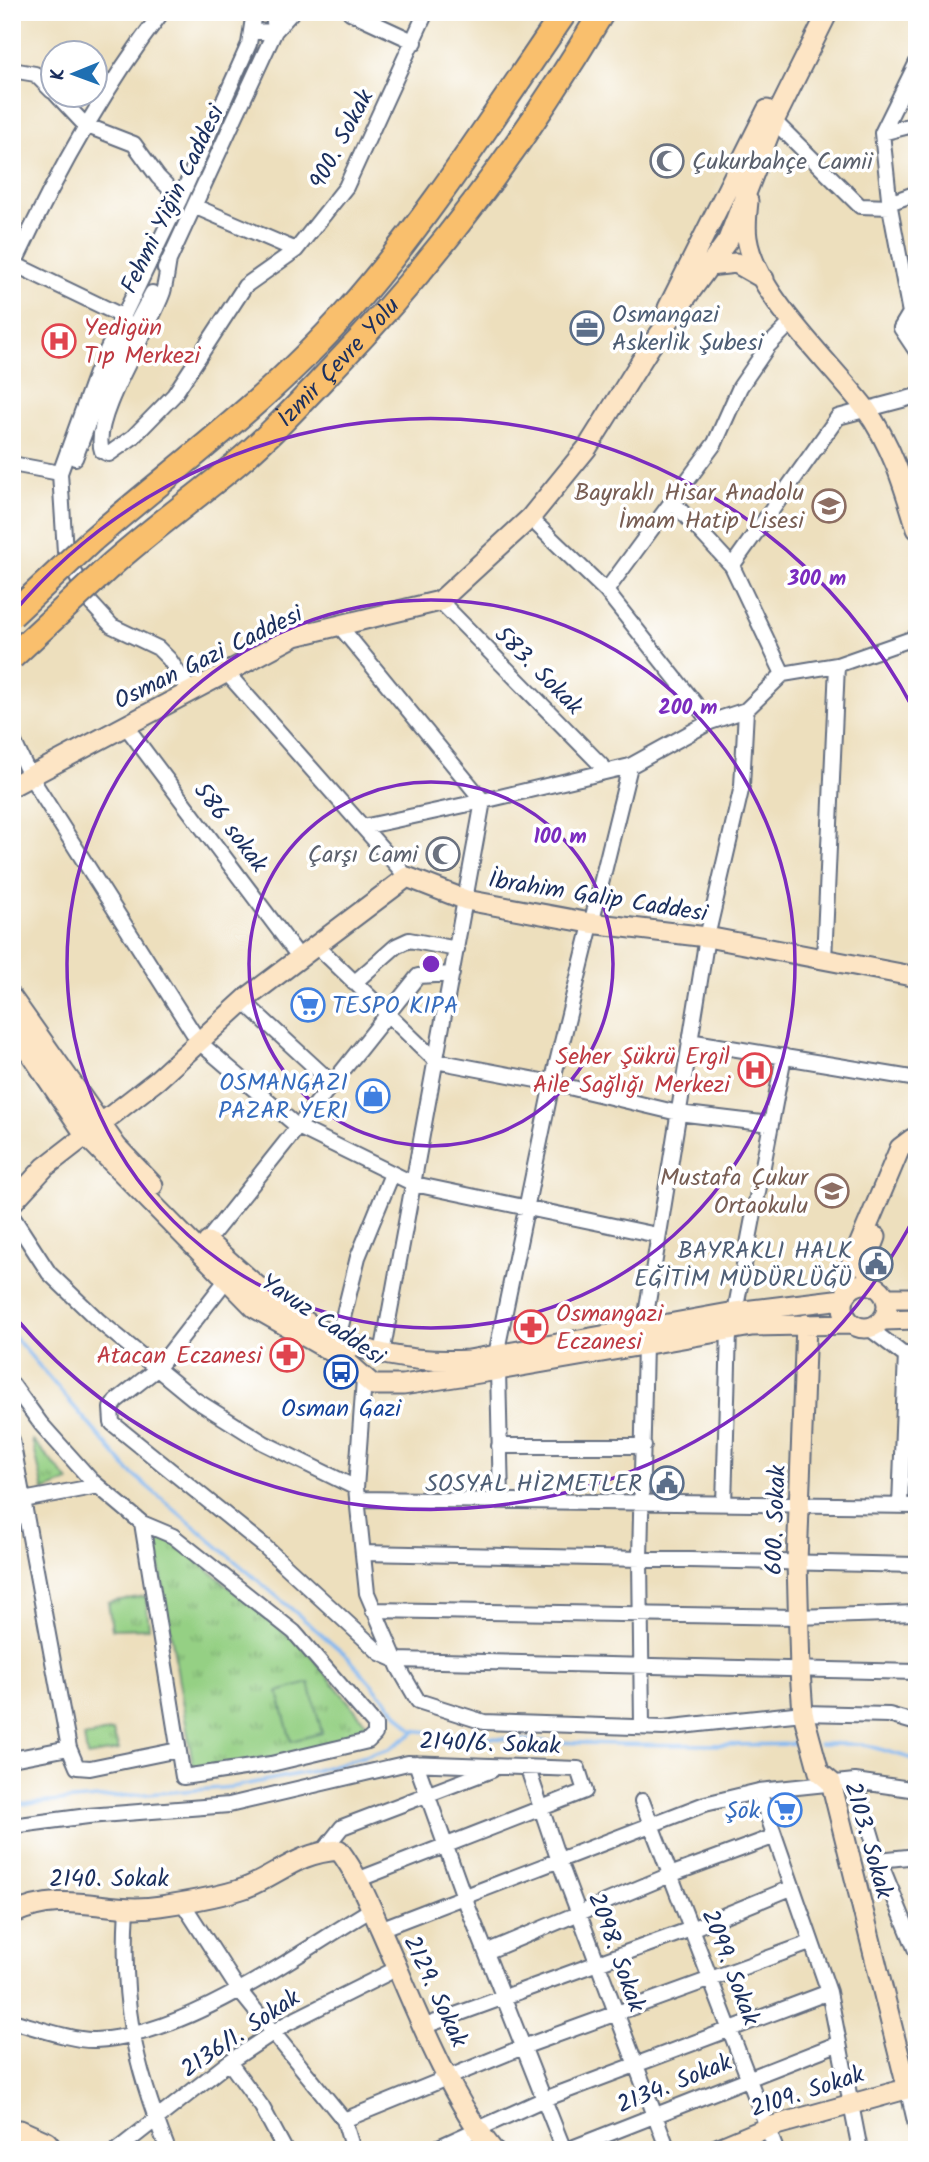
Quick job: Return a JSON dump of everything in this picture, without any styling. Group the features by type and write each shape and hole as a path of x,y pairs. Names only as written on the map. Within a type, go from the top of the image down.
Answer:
{"highway":[{"name":"İzmir Çevre Yolu","path":"12,615 92,540 256,404 344,315 418,227 565,12"},
{"name":"İzmir Çevre Yolu","path":"12,657 151,529 237,463 371,328 426,265 557,88 602,12"}],"main road":[{"path":"765,279 719,236 718,204 818,12"},
{"name":"Osman Gazi Caddesi","path":"12,786 295,636 440,601 530,518 587,447 749,186 774,121 828,12"},
{"path":"749,186 747,238 765,279 793,321 866,409 898,464 917,529"},
{"path":"719,236 750,248"},
{"name":"Osman Gazi Caddesi","path":"650,347 709,266 719,236"},
{"path":"709,266 736,263 765,279"},
{"path":"12,1203 45,1167 158,1080 243,1001 407,877"},
{"name":"İbrahim Galip Caddesi","path":"407,877 466,900 590,923 707,937 917,977"},
{"name":"Yavuz Caddesi","path":"12,998 93,1130 117,1147 206,1241 260,1290 304,1322 343,1342 387,1356 432,1362 497,1362 645,1344 845,1295"},
{"name":"Yavuz Caddesi","path":"12,1026 93,1130 255,1308 341,1357 364,1379 383,1385 658,1325 732,1321 868,1324 917,1319"},
{"path":"869,1283 866,1263 915,1136"},
{"path":"845,1295 861,1283 869,1283 876,1286 887,1298 888,1310 868,1324 844,1313 845,1295 847,1274 900,1148 915,1136"},
{"path":"887,1298 917,1298"},
{"name":"600. Sokak","path":"803,1715 797,1617 797,1562 806,1324"},
{"path":"364,1379 370,1363 387,1356 396,1370 394,1379 383,1385"},
{"name":"2103. Sokak","path":"803,1715 825,1777 912,2086"},
{"name":"2129. Sokak","path":"331,1850 357,1880 449,2078 477,2129 493,2150"},
{"name":"2140. Sokak","path":"12,1914 35,1903 91,1902 127,1908 182,1902 245,1888 290,1862 331,1850"},
{"name":"2109. Sokak","path":"713,2150 769,2127 912,2086"},
{"path":"16,2127 32,2150"},
{"path":"16,2127 47,2142 53,2150"}],"street":[{"path":"124,317 13,267 85,125 127,59 162,12"},
{"name":"Fehmi Yiğin Caddesi","path":"191,692 169,659 158,648 111,626 88,600 65,552 60,473 96,373 180,200 253,32 254,12"},
{"path":"273,12 275,31"},
{"path":"253,32 275,31 292,12"},
{"path":"350,12 415,42"},
{"name":"900. Sokak","path":"169,260 163,293 116,389 104,422 99,442 102,451 109,454 133,437 174,395 245,286 296,250 346,187 415,42 426,12"},
{"name":"Fehmi Yiğin Caddesi","path":"60,473 70,469 100,392 196,207 275,31"},
{"path":"917,62 881,133 891,204 914,313 901,328 917,352"},
{"path":"12,70 35,74 38,77"},
{"path":"69,108 85,125 134,144 180,200"},
{"path":"774,121 860,206 891,204 917,194"},
{"path":"881,133 917,124"},
{"path":"196,207 296,250"},
{"path":"606,592 715,443 740,387 768,346 793,321"},
{"path":"732,566 838,417 917,396"},
{"path":"12,464 60,473"},
{"path":"672,501 732,566 783,674"},
{"path":"530,518 606,592 710,722"},
{"name":"583. Sokak","path":"440,601 606,770"},
{"path":"338,624 483,801 414,1184 387,1356"},
{"path":"363,827 630,766 710,722 746,710 783,674 837,665 917,637"},
{"path":"824,960 837,665"},
{"path":"226,672 407,877"},
{"path":"658,1325 645,1327 657,1235 707,937 742,786 746,710"},
{"name":"586 sokak","path":"125,725 300,958"},
{"path":"12,738 30,776 199,1042 298,1127 414,1184 527,1205 657,1235"},
{"path":"500,1500 497,1362 552,1083 630,766"},
{"path":"354,983 396,946 410,940 457,949"},
{"path":"316,945 436,1061 552,1083 678,1113 771,1124"},
{"path":"206,1241 418,976 452,974"},
{"path":"243,1001 331,1082"},
{"path":"689,1041 917,1079"},
{"path":"724,1504 732,1321 784,1056"},
{"path":"338,1338 358,1257 392,1174"},
{"path":"12,1216 49,1273 99,1321 194,1399 264,1443 357,1493 500,1500 917,1506"},
{"path":"227,1279 158,1368 116,1401 111,1408 112,1423 264,1546 380,1653 396,1660 917,1672"},
{"path":"868,1324 917,1365"},
{"path":"642,1726 640,1559 645,1344"},
{"path":"900,1505 906,1354"},
{"path":"364,1379 357,1493 366,1593 418,1701 484,1722 663,1728 803,1715 888,1715 917,1723"},
{"path":"12,1384 41,1424 98,1486 142,1523 173,1536 294,1632 375,1726 375,1734 368,1741 271,1764 183,1777 142,1523"},
{"path":"12,1440 15,1476 23,1500 69,1748 77,1767 90,1768 178,1750"},
{"path":"499,1446 643,1446"},
{"path":"23,1500 98,1486"},
{"path":"363,1553 917,1565"},
{"path":"373,1610 642,1612 797,1617 917,1613"},
{"path":"12,1759 69,1748"},
{"path":"416,1763 542,2100 566,2150"},
{"name":"2140/6. Sokak","path":"12,1826 88,1816 229,1805 416,1763 578,1769 585,1791 357,1880"},
{"name":"2140. Sokak","path":"331,1850 342,1827 500,1767"},
{"name":"2098. Sokak","path":"528,1769 559,1861 668,2150"},
{"path":"380,1929 705,1804 759,1791 799,1789 825,1777 917,1790"},
{"path":"855,1780 878,1860 917,1953"},
{"path":"759,1791 790,1888 829,1993 860,2150"},
{"name":"2099. Sokak","path":"642,1801 730,2031 751,2077 776,2150"},
{"path":"486,1952 670,1875 773,1837"},
{"path":"878,1860 917,1856"},
{"path":"425,2026 691,1929 790,1888"},
{"path":"182,1902 238,1989 271,2034 344,2120 353,2150"},
{"path":"127,1908 124,1954 126,2004 131,2035 168,2150"},
{"path":"12,2021 93,2041 131,2035 200,2012 372,1909"},
{"path":"344,2120 523,2047 810,1943"},
{"name":"2136/1. Sokak","path":"117,2150 229,2062 271,2034 398,1968"},
{"path":"432,2150 542,2100 829,1993"},
{"name":"2134. Sokak","path":"566,2150 837,2044"},
{"path":"229,2062 262,2107 285,2150"},
{"path":"912,2086 917,2130"}],"green space":[{"path":"32,1439 69,1481 44,1491"},
{"path":"154,1533 173,1541 306,1650 370,1728 367,1735 287,1756 194,1771"},
{"path":"146,1596 149,1628 112,1629 108,1602"},
{"path":"309,1683 322,1733 291,1741 278,1692"},
{"path":"113,1731 119,1750 87,1756 84,1737"}],"waterway":[{"path":"12,1334 129,1471 348,1657 412,1730 608,1744 804,1744"},
{"path":"12,1805 233,1787 313,1771 389,1749 416,1731"},
{"path":"819,1744 862,1744 917,1760"}],"place":[{"name":"Çukurbahçe Camii","path":"667,161"},
{"name":"Osmangazi Askerlik Şubesi","path":"587,328"},
{"name":"Yedigün Tıp Merkezi","path":"59,341"},
{"name":"Bayraklı Hisar Anadolu İmam Hatip Lisesi","path":"829,506"},
{"name":"Çarşı Cami","path":"443,854"},
{"name":"TESPO KIPA","path":"308,1005"},
{"name":"Seher Şükrü Ergil Aile Sağlığı Merkezi","path":"755,1070"},
{"name":"OSMANGAZI PAZAR YERI","path":"373,1096"},
{"name":"Mustafa Çukur Ortaokulu","path":"832,1191"},
{"name":"BAYRAKLI HALK EĞİTİM MÜDÜRLÜĞÜ","path":"876,1264"},
{"name":"Osmangazi Eczanesi","path":"531,1327"},
{"name":"Atacan Eczanesi","path":"287,1355"},
{"name":"Osman Gazi","path":"341,1372"},
{"name":"SOSYAL HİZMETLER","path":"667,1483"},
{"name":"Şok","path":"785,1810"}]}
